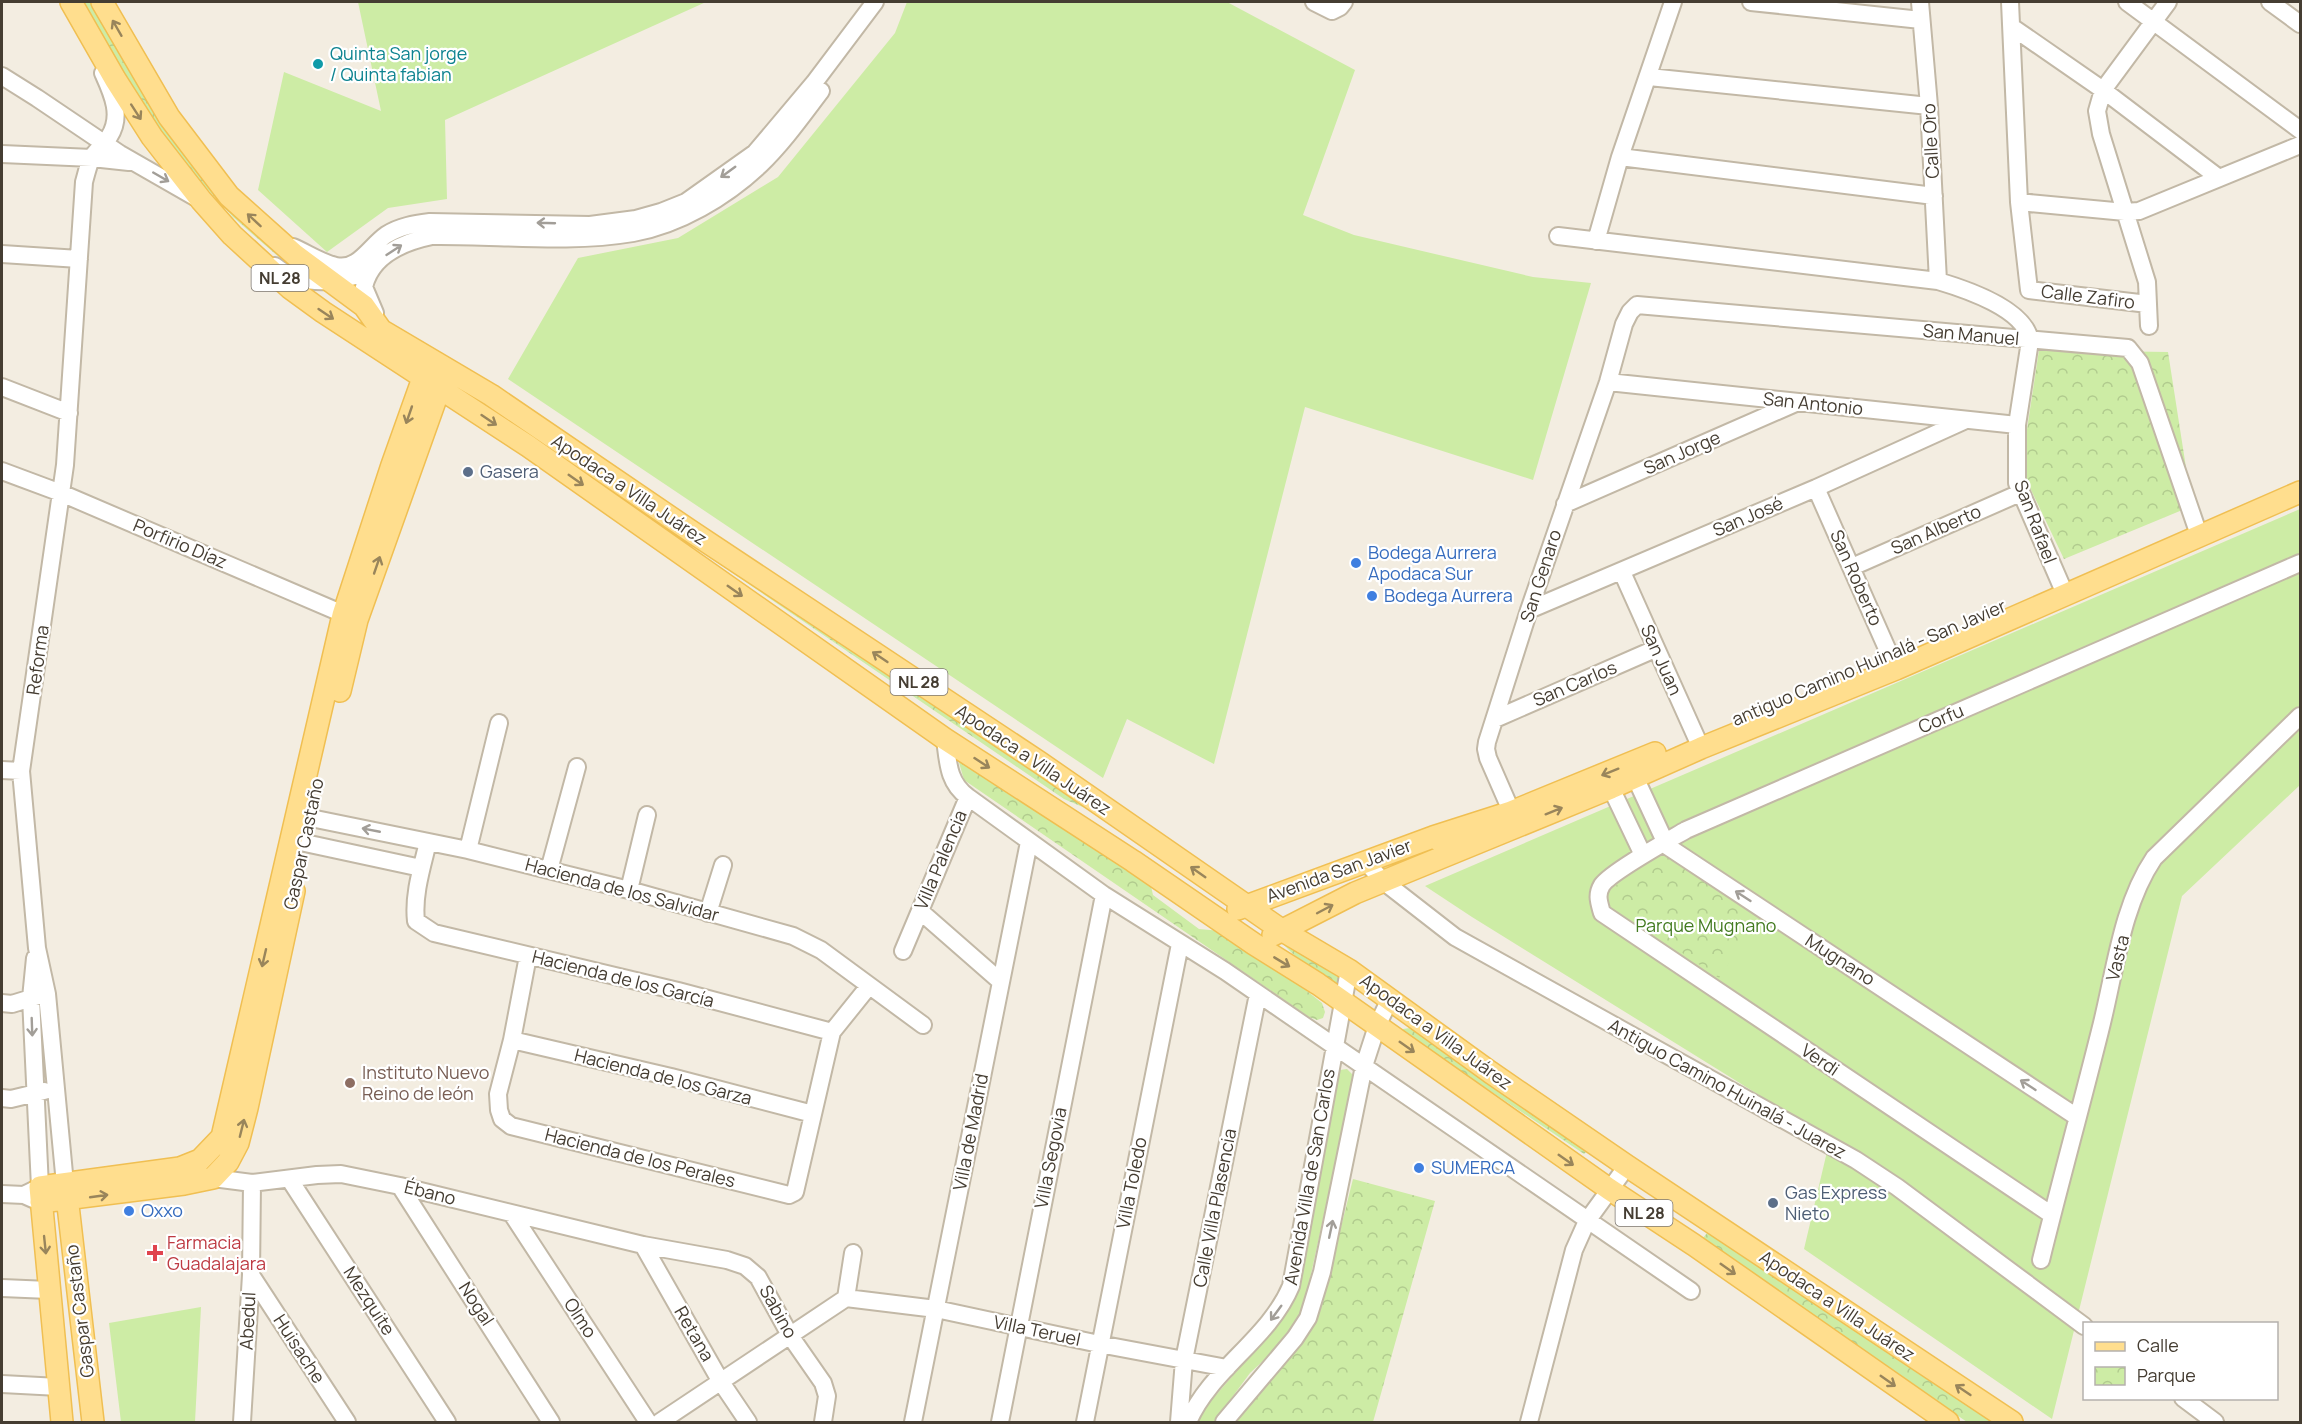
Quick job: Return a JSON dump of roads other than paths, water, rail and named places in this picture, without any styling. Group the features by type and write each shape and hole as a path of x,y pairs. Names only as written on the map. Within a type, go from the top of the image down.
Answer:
{"main road":[{"name":"Apodaca a Villa Juárez","path":"71,2 115,79 152,137 201,200 229,231 290,288 315,306 434,373 491,395 544,433 1039,762 1283,931 1349,970 1490,1072 1627,1166 2012,1422"},
{"name":"Apodaca a Villa Juárez","path":"102,2 169,117 229,196 278,241 364,306 385,333 434,373 568,475 945,739 1342,1001 1609,1189 1948,1422"},
{"name":"Gaspar Castaño","path":"62,1422 49,1290 35,1195 184,1184 213,1178 228,1162 238,1143 303,817 350,617 434,373"},
{"path":"1254,944 1355,892 1462,850 1515,819 1893,662 2197,529 2301,476"},
{"path":"2197,529 2301,492"},
{"path":"816,648 831,624"},
{"path":"1432,837 1515,819 1611,788 1698,742"},
{"name":"Avenida San Javier","path":"1216,918 1432,837 1462,850"},
{"name":"Gaspar Castaño","path":"66,1192 180,1168 200,1160 222,1137 298,841"},
{"name":"Gaspar Castaño","path":"66,1192 93,1422"}],"street":[{"path":"278,241 337,266 348,266 359,261 387,235 405,226 430,222 591,225 636,219 661,212 686,201 755,153 814,83 875,2"},
{"path":"229,231 281,271 297,279 328,281 351,278 371,268 399,246 414,239 432,236 600,237 642,231 664,225 694,212 727,191 760,165 819,93 887,2"},
{"path":"1314,2 1332,11 1344,2"},
{"path":"1596,242 1620,157 1673,2"},
{"path":"1751,2 1921,20"},
{"name":"Calle Oro","path":"1920,2 1929,106 1938,281"},
{"path":"2010,2 2019,202 2125,212 2149,208 2301,145"},
{"path":"2127,2 2301,130"},
{"path":"2149,326 2147,282 2101,134 2097,111 2103,90 2168,2"},
{"path":"2270,2 2301,24"},
{"path":"2012,27 2103,90 2219,178"},
{"name":"Reforma","path":"39,996 32,975 37,948 21,771 61,493 69,413 84,182 97,153 110,136 116,110 114,98 100,68 95,44"},
{"path":"2,76 37,98 97,153"},
{"path":"1649,77 1929,106"},
{"path":"2,154 97,153 135,163 201,200"},
{"path":"1620,157 1934,196"},
{"name":"Calle Zafiro","path":"2019,202 2029,290 2148,304"},
{"path":"1558,236 1938,281 1979,295 2004,309 2024,325 2029,332 2030,341"},
{"path":"2,254 79,259"},
{"path":"371,268 364,287 366,296 385,333"},
{"name":"San Manuel","path":"1624,324 1633,307 1644,305 2128,348 2140,363 2197,529"},
{"name":"San Genaro","path":"1515,819 1486,749 1529,610 1608,382 1624,324"},
{"name":"San Rafael","path":"2030,341 2017,425 2016,477 2020,493 2062,588"},
{"name":"San Antonio","path":"1608,382 2017,425"},
{"path":"2,387 69,413"},
{"name":"San Jorge","path":"1565,504 1798,402"},
{"name":"San José","path":"1529,610 1816,488 1966,420"},
{"name":"Porfirio Díaz","path":"2,471 61,493 350,617"},
{"name":"San Roberto","path":"1816,488 1893,662"},
{"name":"San Alberto","path":"1852,567 2020,493"},
{"name":"Corfu","path":"1597,898 1603,884 1643,855 1686,830 2301,562"},
{"name":"San Juan","path":"1622,572 1698,742"},
{"name":"San Carlos","path":"1495,719 1655,649"},
{"name":"Vasta","path":"2041,1260 2101,1029 2120,944 2141,877 2154,858 2301,716"},
{"path":"468,850 499,723"},
{"name":"Villa Palencia","path":"903,951 968,797 957,787 951,775 945,739"},
{"path":"549,870 577,767"},
{"path":"2,770 21,771"},
{"name":"Mugnano","path":"1635,777 1667,846 2077,1117"},
{"path":"1611,788 1643,855"},
{"path":"968,797 1104,895 1258,994 1691,1291"},
{"path":"629,890 647,815"},
{"name":"Hacienda de los Salvidar","path":"303,817 468,850 629,890 793,936 821,950 923,1025"},
{"path":"298,841 421,868 428,842"},
{"name":"Villa de Madrid","path":"913,1422 1029,842"},
{"name":"Antiguo Camino Huinalá - Juarez","path":"1365,861 1383,881 1470,946 1856,1160 1897,1187 2083,1325"},
{"path":"708,913 723,864"},
{"name":"Hacienda de los García","path":"421,868 415,911 416,921 434,933 678,991 832,1032"},
{"name":"Villa Segovia","path":"1000,1422 1104,895"},
{"name":"Verdi","path":"1597,898 1602,913 2052,1215"},
{"path":"920,911 1000,981"},
{"name":"Villa Toledo","path":"1085,1422 1180,944"},
{"path":"512,1040 528,956"},
{"name":"Avenida Villa de San Carlos","path":"1188,1422 1204,1396 1275,1315 1288,1295 1296,1266 1349,970"},
{"path":"813,1114 832,1032 869,986"},
{"name":"Calle Villa Plasencia","path":"1179,1422 1184,1360 1258,994"},
{"path":"39,996 56,1088 66,1192"},
{"path":"2,1004 12,1004 39,996"},
{"path":"2,1194 35,1195 34,1094 39,996"},
{"name":"Avenida Villa de San Carlos","path":"1224,1422 1303,1328 1308,1318 1322,1272 1364,1066 1377,1026 1390,999"},
{"name":"Hacienda de los Perales","path":"512,1040 498,1094 502,1119 511,1126 789,1195 795,1191 813,1114"},
{"name":"Hacienda de los Garza","path":"512,1040 671,1077 813,1114"},
{"path":"2,1098 11,1099 56,1088"},
{"path":"1529,1422 1574,1250 1587,1221 1627,1166"},
{"name":"Ébano","path":"213,1178 252,1183 341,1174 644,1245"},
{"name":"Mezquite","path":"290,1180 447,1422"},
{"name":"Abedul","path":"243,1422 251,1275 252,1183"},
{"name":"Nogal","path":"400,1186 551,1422"},
{"name":"Olmo","path":"512,1214 648,1422"},
{"name":"Sabino","path":"644,1245 727,1260 744,1266 758,1276 791,1337 826,1389 827,1400 823,1422"},
{"name":"Retana","path":"644,1245 722,1382 748,1422"},
{"path":"660,1422 791,1337 846,1298 854,1253"},
{"path":"1296,1266 1322,1272"},
{"name":"Huisache","path":"251,1275 347,1422"},
{"path":"2,1288 49,1290"},
{"name":"Villa Teruel","path":"846,1298 936,1309 1099,1344 1227,1368"},
{"path":"2,1384 59,1387"},
{"path":"2186,1400 2215,1422"}],"place":[{"name":"Quinta San jorge / Quinta fabian","path":"318,64"},
{"name":"Gasera","path":"468,472"},
{"name":"Bodega Aurrera Apodaca Sur","path":"1356,563"},
{"name":"Bodega Aurrera","path":"1372,596"},
{"name":"Instituto Nuevo Reino de león","path":"350,1083"},
{"name":"SUMERCA","path":"1419,1168"},
{"name":"Gas Express Nieto","path":"1773,1203"},
{"name":"Oxxo","path":"129,1211"},
{"name":"Farmacia Guadalajara","path":"155,1253"}],"park label":[{"name":"Parque Mugnano","path":"1706,926"}]}
